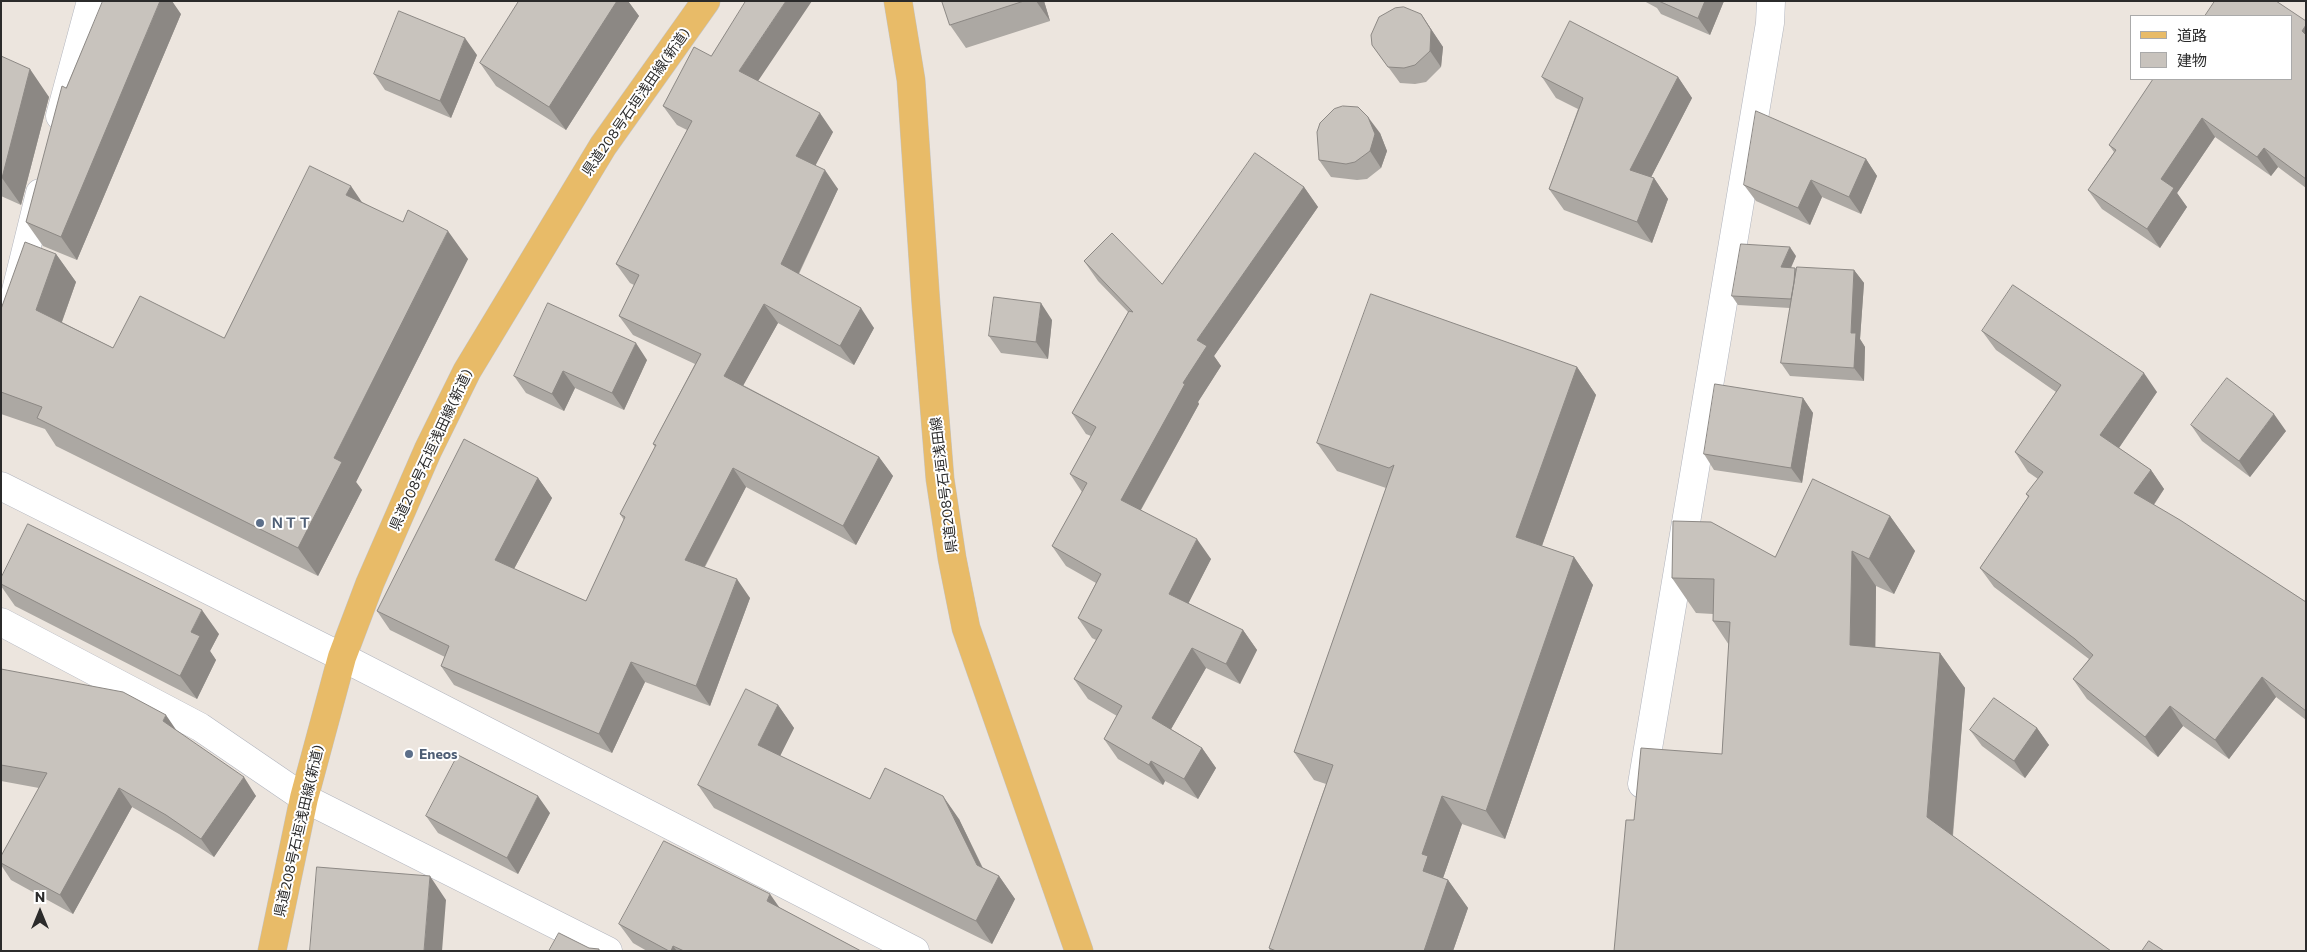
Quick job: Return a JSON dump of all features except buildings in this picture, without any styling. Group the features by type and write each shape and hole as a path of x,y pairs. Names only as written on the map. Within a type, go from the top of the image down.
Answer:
{"main road":[{"name":"県道208号石垣浅田線(新道)","path":"272,951 304,798 342,657 370,583 428,450 467,371 604,146 706,1"},
{"name":"県道208号石垣浅田線","path":"898,1 912,80 926,305 939,470 954,567 966,628 1079,951"}],"street":[{"path":"53,142 91,1"},
{"path":"1638,806 1768,33 1771,1"},
{"path":"1,352 46,170"},
{"path":"1,486 342,657 915,951"},
{"path":"1,622 200,727 304,798 608,951"}],"place":[{"name":"ＮＴＴ","path":"260,523"},
{"name":"Eneos","path":"409,754"}]}
